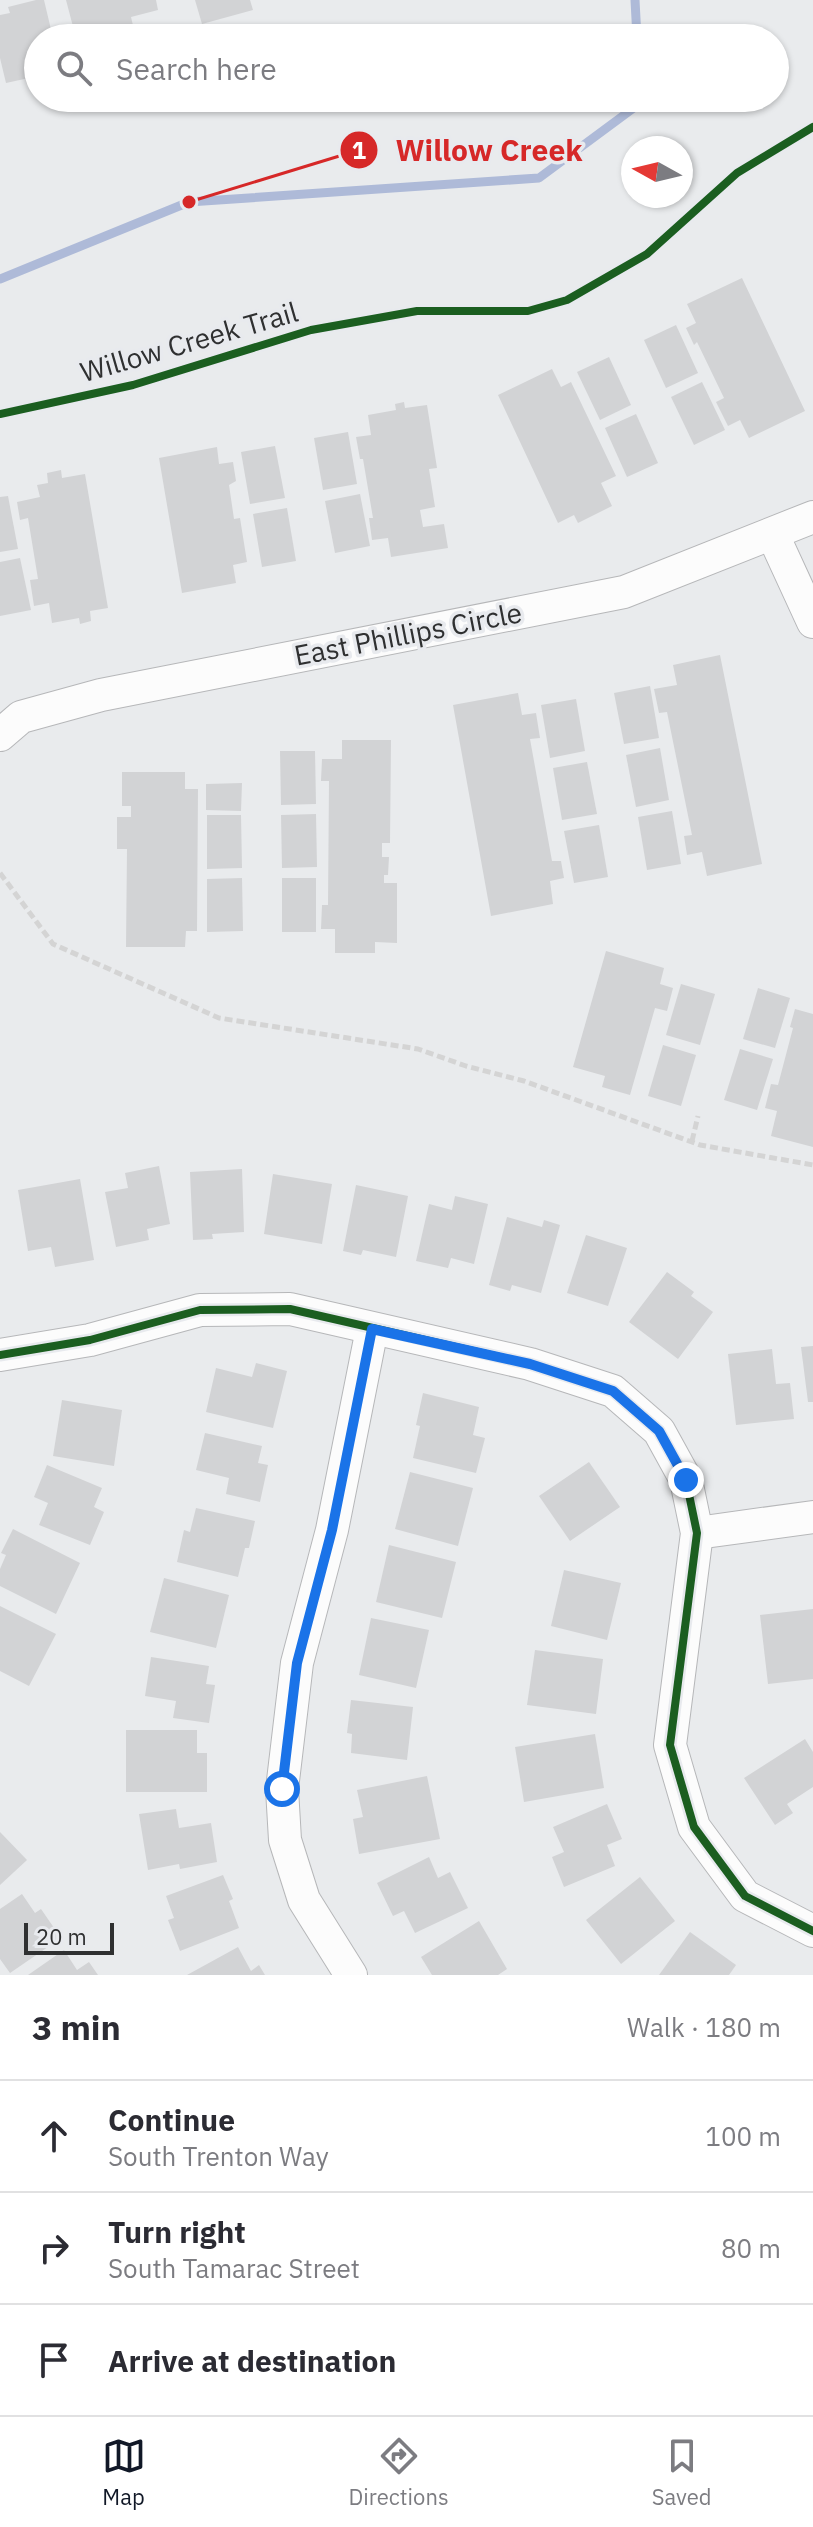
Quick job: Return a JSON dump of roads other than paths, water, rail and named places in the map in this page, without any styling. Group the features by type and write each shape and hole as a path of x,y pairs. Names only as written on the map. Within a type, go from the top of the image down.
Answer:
{"street":[{"name":"East Phillips Circle","path":"0,735 21,717 101,695 624,592 813,517"},
{"path":"773,535 813,622"},
{"path":"1,1361 200,1310 290,1309 530,1364 613,1391 659,1431 686,1480 697,1533 670,1745 694,1827 745,1896 813,1931"},
{"path":"351,1975 304,1900 285,1840 282,1789 297,1663 332,1530 372,1329"},
{"path":"697,1533 813,1517"}],"waterway":[{"path":"635,0 636,24"},
{"path":"0,279 189,202 539,178 628,112"}],"place":[{"name":"Willow Creek","path":"189,202"}]}
